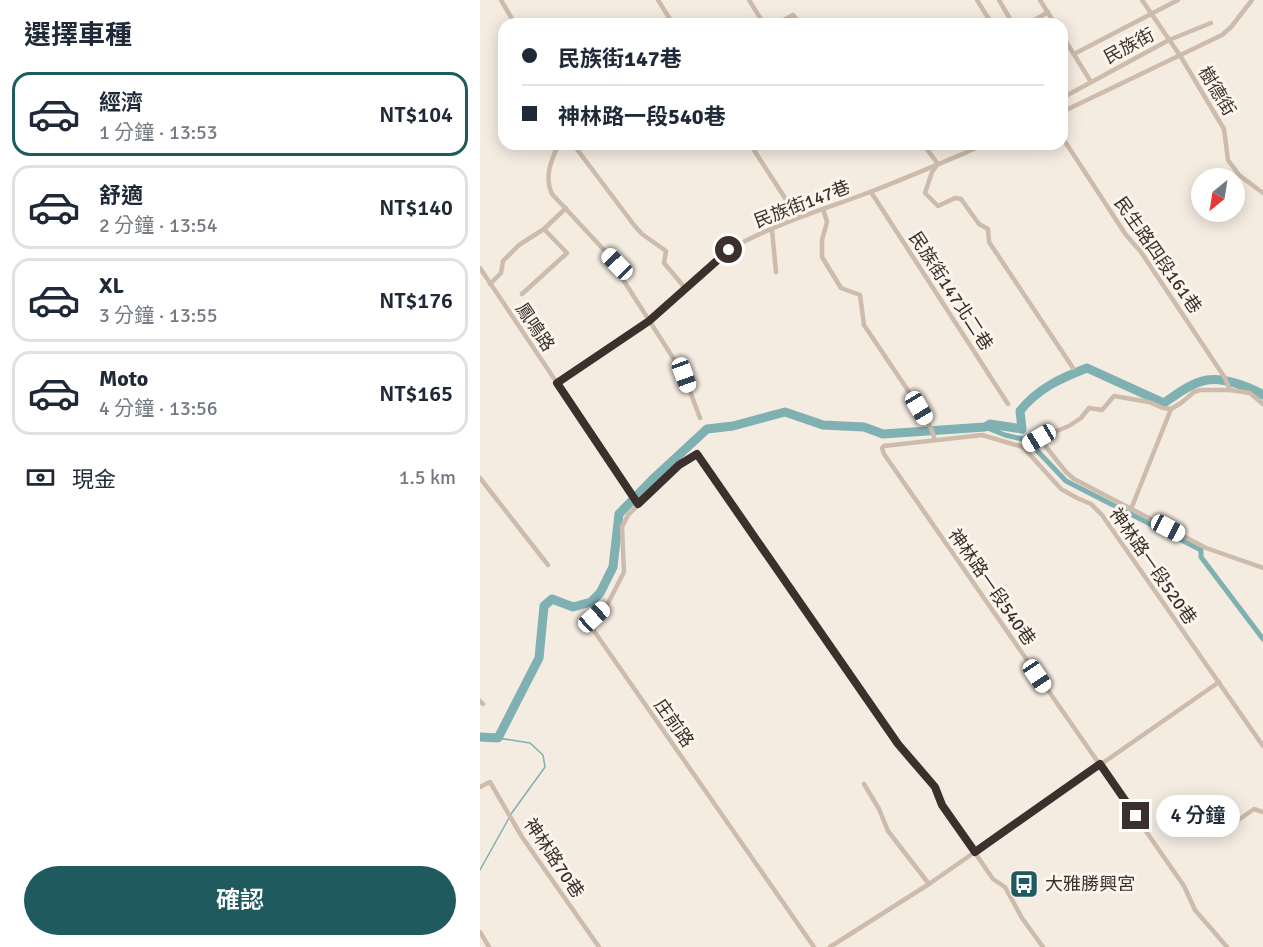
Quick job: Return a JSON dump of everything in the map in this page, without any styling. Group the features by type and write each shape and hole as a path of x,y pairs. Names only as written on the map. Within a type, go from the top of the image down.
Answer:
{"street":[{"path":"501,0 512,18"},
{"path":"658,0 669,18"},
{"path":"749,0 760,18"},
{"path":"999,0 1010,18"},
{"path":"1040,0 1052,18"},
{"name":"樹德街","path":"1142,0 1181,57 1224,129 1228,160 1239,175 1263,193"},
{"path":"1074,54 1178,0"},
{"path":"1068,109 1181,57 1222,35 1252,0"},
{"path":"979,1 989,18"},
{"path":"1038,18 1048,12"},
{"name":"民族街","path":"1068,95 1169,40 1211,23"},
{"path":"1068,44 1091,82"},
{"name":"民生路四段161巷","path":"1068,146 1225,378 1230,390"},
{"path":"556,150 550,164 548,179 552,194 617,264 624,281 684,375 700,418"},
{"path":"578,150 642,234 666,251 664,263 686,289"},
{"path":"754,150 798,218"},
{"path":"928,150 938,164 932,172 925,193 927,197 938,206 955,198 961,199 978,224 987,229 989,242 1073,368"},
{"name":"民族街147巷","path":"557,383 649,321 729,250 798,218 871,192 972,150"},
{"name":"民族街147北二巷","path":"871,192 1008,404"},
{"path":"490,284 501,273 504,261 519,244 544,230 566,208"},
{"path":"823,209 827,222 822,240 822,257 841,288 861,295 864,325 931,428 935,440 982,435 1023,447 1070,426 1089,408 1102,410 1114,396 1149,402 1171,409"},
{"name":"鳳鳴路","path":"522,294 567,253 544,230"},
{"path":"771,230 776,272"},
{"name":"鳳鳴路","path":"480,268 638,504"},
{"path":"1131,509 1171,409 1200,390 1250,393 1263,404"},
{"path":"1039,438 1074,479 1206,548 1263,568"},
{"name":"神林路一段540巷","path":"935,440 882,448 1088,750 1184,886 1195,910 1227,947"},
{"name":"神林路一段520巷","path":"1023,447 1061,489 1091,504 1102,515 1263,746"},
{"path":"638,504 679,465 697,454 898,744 935,787 942,805 993,879 1005,887 1022,918 1043,947"},
{"path":"480,478 548,565"},
{"name":"庄前路","path":"638,504 628,515 622,527 624,572 606,607 594,617 592,628 814,947"},
{"path":"830,947 929,884 1219,682"},
{"name":"神林路70巷","path":"480,787 490,782 522,837 598,947"},
{"path":"864,784 879,809 888,831 929,884"},
{"path":"1222,803 1237,821 1254,809 1263,812"},
{"path":"480,932 489,947"}],"waterway":[{"path":"480,737 498,738 539,658 544,606 552,599 573,607 591,602 600,593 613,567 619,514 707,429 733,426 785,412 823,425 864,427 883,434 985,427 990,424 1022,429 1020,411 1034,396 1050,385 1087,368 1164,403 1190,386 1213,379 1236,383 1263,395"},
{"path":"985,427 1027,440 1066,481 1201,550 1201,557 1263,639"},
{"path":"498,738 530,743 543,755 545,767 511,814"},
{"path":"480,870 509,818"}],"place":[{"name":"大雅勝興宮","path":"1024,884"}],"route":[{"path":"729,250 631,335 557,383 638,504 679,465 697,454 898,744 935,787 942,805 975,852 1100,764 1136,816"}]}
